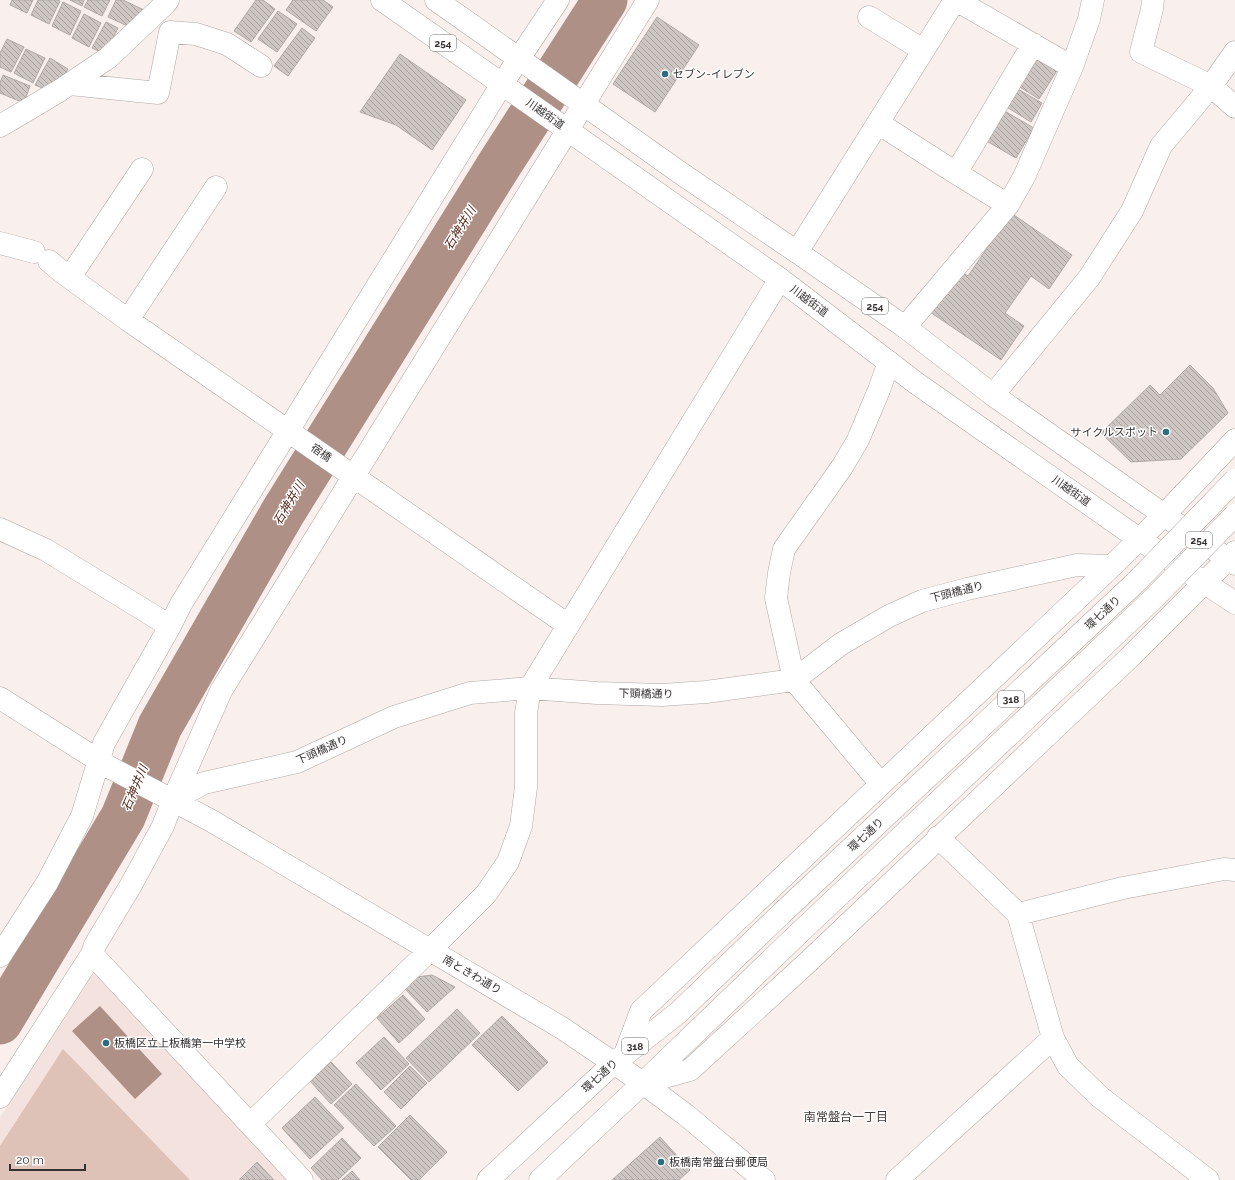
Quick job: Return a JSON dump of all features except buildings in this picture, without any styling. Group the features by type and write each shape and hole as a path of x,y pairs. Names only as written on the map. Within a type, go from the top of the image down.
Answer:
{"main road":[{"name":"川越街道","path":"382,0 780,279 916,383 1139,539 1235,603"},
{"name":"254","path":"436,0 682,174 798,252 905,327 993,394 1164,515 1233,558"},
{"path":"1,952 47,883 82,816 104,763 104,743 181,604 503,85 558,0"},
{"path":"0,1097 92,954 95,945 131,885 162,826 168,797 221,691 648,0"},
{"path":"798,252 955,0 1072,67"},
{"path":"905,327 1008,205 1024,177 1072,67 1089,19 1093,0"},
{"path":"1153,0 1141,52 1211,86 1235,107"},
{"path":"0,126 70,84 108,58 163,1"},
{"path":"869,17 923,50"},
{"path":"70,84 158,93 170,32 196,34 227,44 261,66"},
{"path":"956,173 1033,44"},
{"path":"993,394 1089,278 1132,211 1162,146 1211,86 1235,52"},
{"path":"878,123 1008,205"},
{"path":"70,277 142,169"},
{"path":"128,320 216,187"},
{"name":"宿橋","path":"0,244 41,257 128,320 568,624"},
{"path":"250,1124 486,894 508,862 521,826 526,787 526,713 530,688 780,279"},
{"path":"881,784 794,680 776,598 779,572 784,549 842,467 858,440 880,390 889,362"},
{"path":"619,1058 641,1011 1112,566 1164,515 1235,440"},
{"name":"環七通り","path":"488,1180 619,1058 678,1013 782,913 1135,583 1235,480"},
{"name":"318","path":"540,1180 798,934 1148,605 1235,515"},
{"path":"0,529 46,550 170,626"},
{"path":"643,1083 690,1070 808,962 1130,657 1204,583 1233,558"},
{"name":"下頭橋通り","path":"168,797 204,783 297,762 394,717 470,693 530,688 597,693 662,695 706,692 794,680 841,644 889,616 922,601 967,589 1077,565 1112,566"},
{"path":"0,698 104,763"},
{"name":"南ときわ通り","path":"104,763 210,820 562,1028 619,1058 643,1083 686,1115 764,1180"},
{"path":"938,838 1018,914 1053,1038 1068,1066 1100,1097 1208,1180"},
{"path":"1018,914 1123,888 1224,869 1235,870"},
{"path":"92,954 302,1180"},
{"path":"897,1180 1053,1038"}],"shaded area":[{"name":"板橋区立上板橋第一中学校","path":"96,970 292,1180 0,1180 0,1117"},
{"path":"100,1006 162,1074 135,1099 72,1031"},
{"path":"63,1049 190,1180 0,1180 0,1146"}],"waterway":[{"name":"石神井川","path":"0,1022 123,817 160,726 283,512 501,162 605,0"}],"place":[{"name":"セブン-イレブン","path":"665,74"},
{"name":"サイクルスポット","path":"1166,432"},
{"name":"板橋区立上板橋第一中学校","path":"106,1043"},
{"name":"板橋南常盤台郵便局","path":"661,1162"}],"district":[{"name":"南常盤台一丁目","path":"846,1117"}]}
